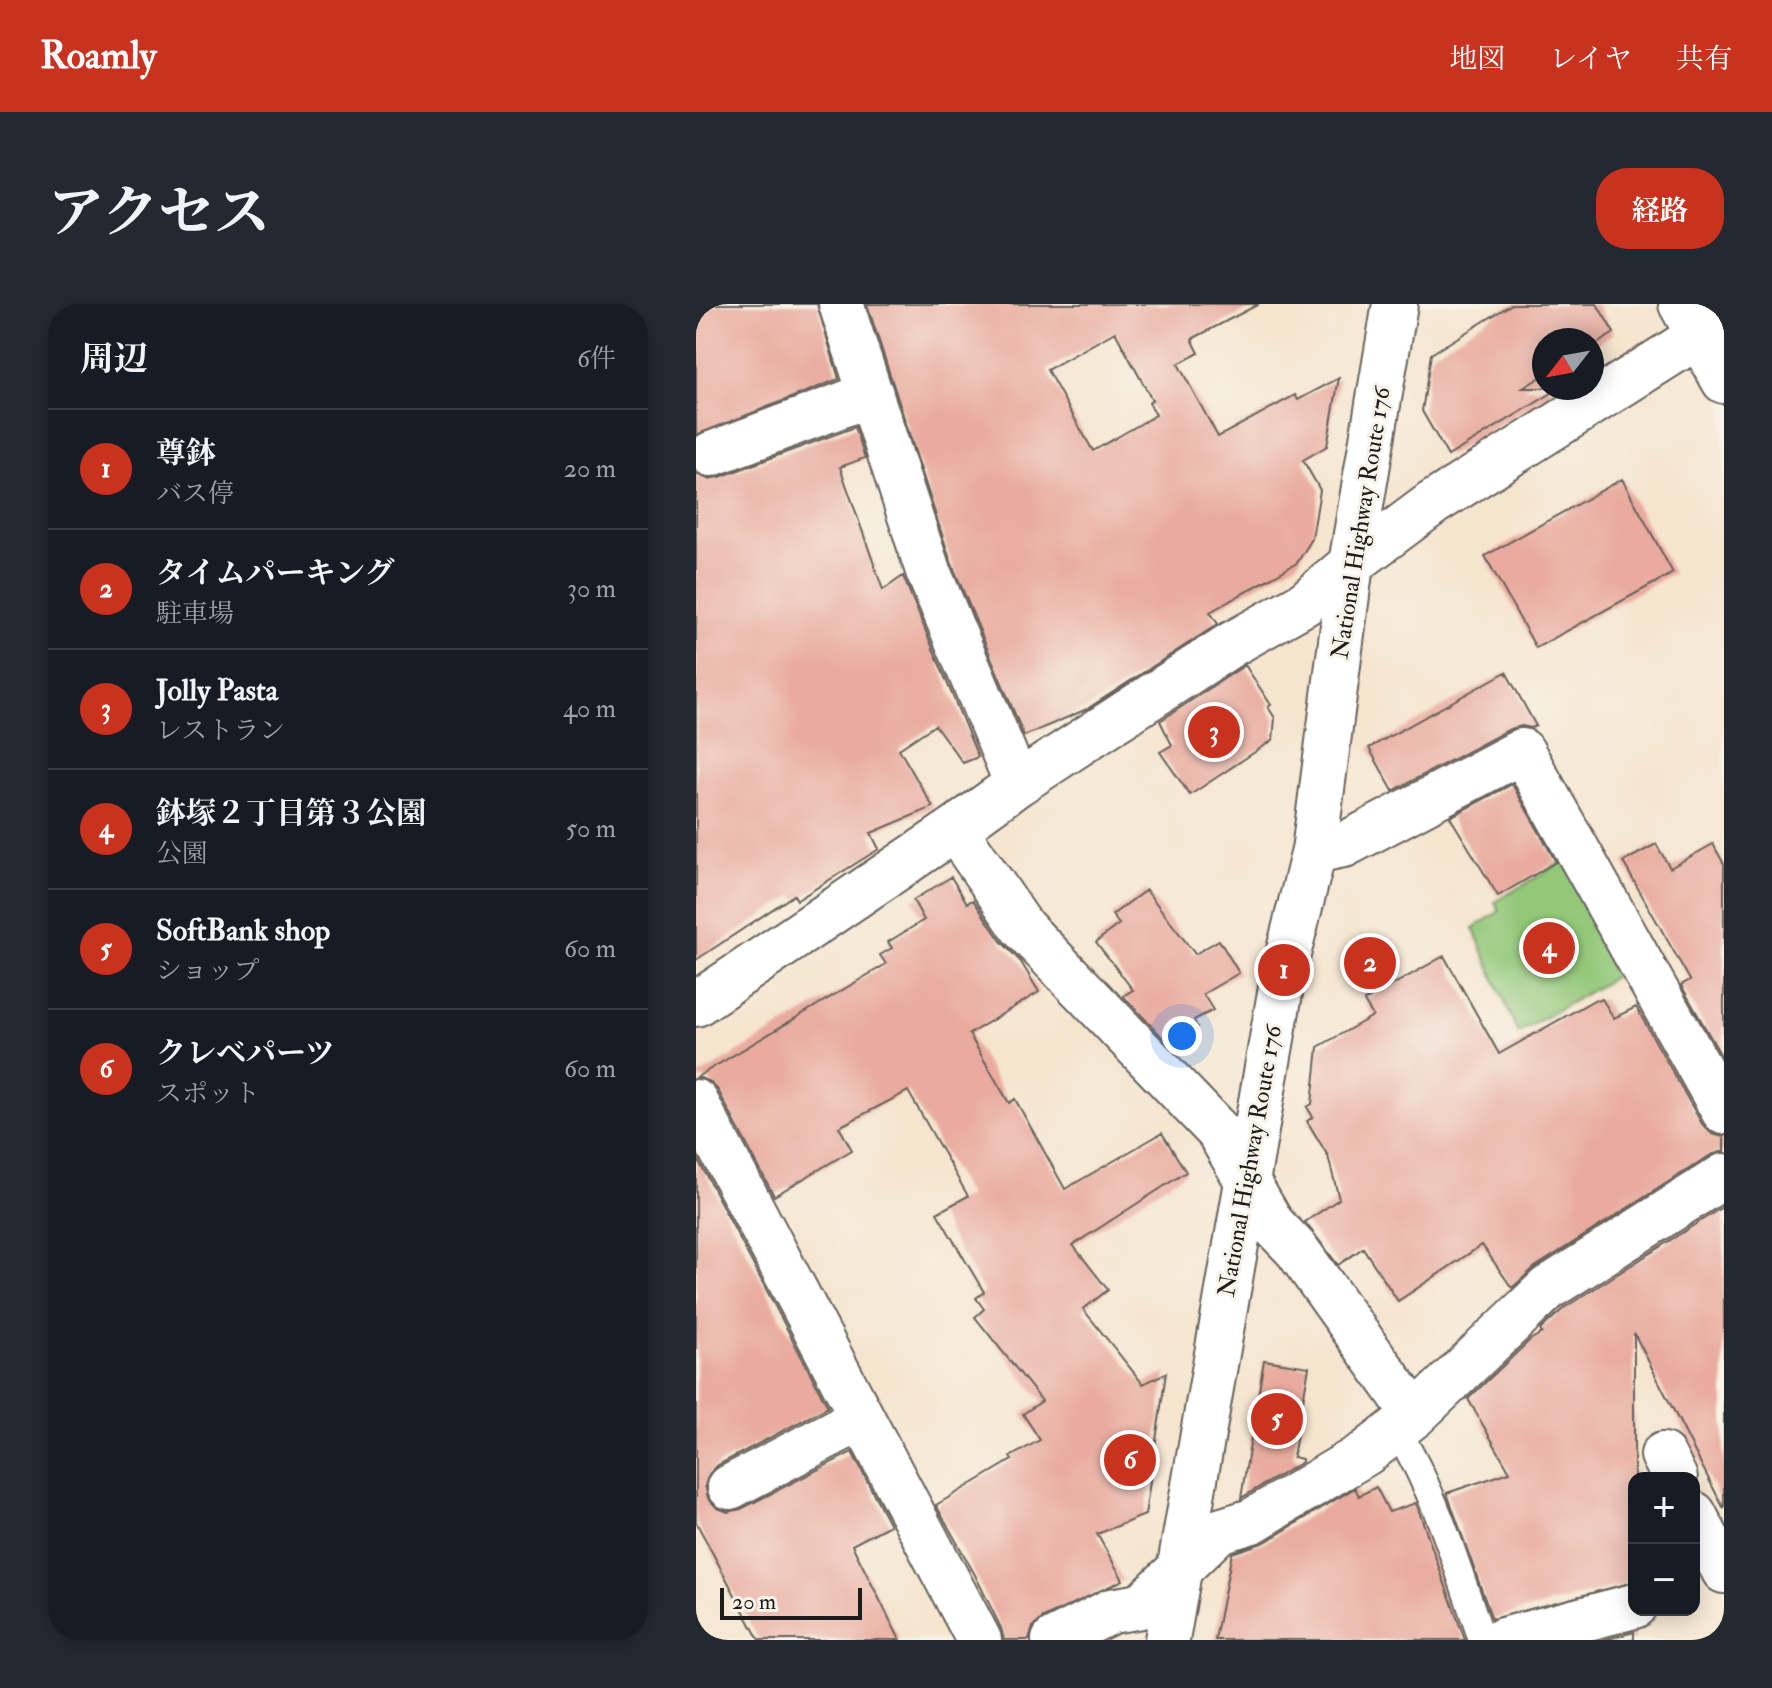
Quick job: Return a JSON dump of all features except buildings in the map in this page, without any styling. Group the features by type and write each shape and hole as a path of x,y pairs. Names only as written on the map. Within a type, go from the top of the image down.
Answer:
{"main road":[{"path":"841,304 928,571 1017,784"},
{"name":"National Highway Route 176","path":"1167,1640 1284,970 1314,851 1351,564 1395,304"},
{"path":"696,1004 1017,784 1232,644 1305,603 1351,564 1433,503 1702,319 1724,381"},
{"path":"711,454 871,394"},
{"path":"1314,851 1344,845 1522,751 1724,1112"},
{"path":"955,829 1022,927 1218,1131 1272,1224 1297,1250 1405,1422"},
{"path":"696,1102 979,1640"},
{"path":"1054,1640 1111,1611 1141,1606 1219,1531 1252,1521 1366,1453 1405,1422 1548,1288 1724,1176"},
{"path":"730,1487 862,1418"},
{"path":"1700,1525 1724,1571"},
{"path":"1700,1589 1724,1583"},
{"path":"1503,1640 1628,1608"}],"lane":[{"path":"1405,1422 1414,1457 1482,1640"}],"green space":[{"path":"1565,860 1628,969 1518,1033 1473,928 1500,911 1495,902"}],"place":[{"name":"Jolly Pasta","path":"1214,732"},
{"name":"鉢塚２丁目第３公園","path":"1549,948"},
{"name":"タイムパーキング","path":"1370,963"},
{"name":"尊鉢","path":"1284,970"},
{"name":"SoftBank shop","path":"1277,1419"},
{"name":"クレベパーツ","path":"1130,1460"}]}
